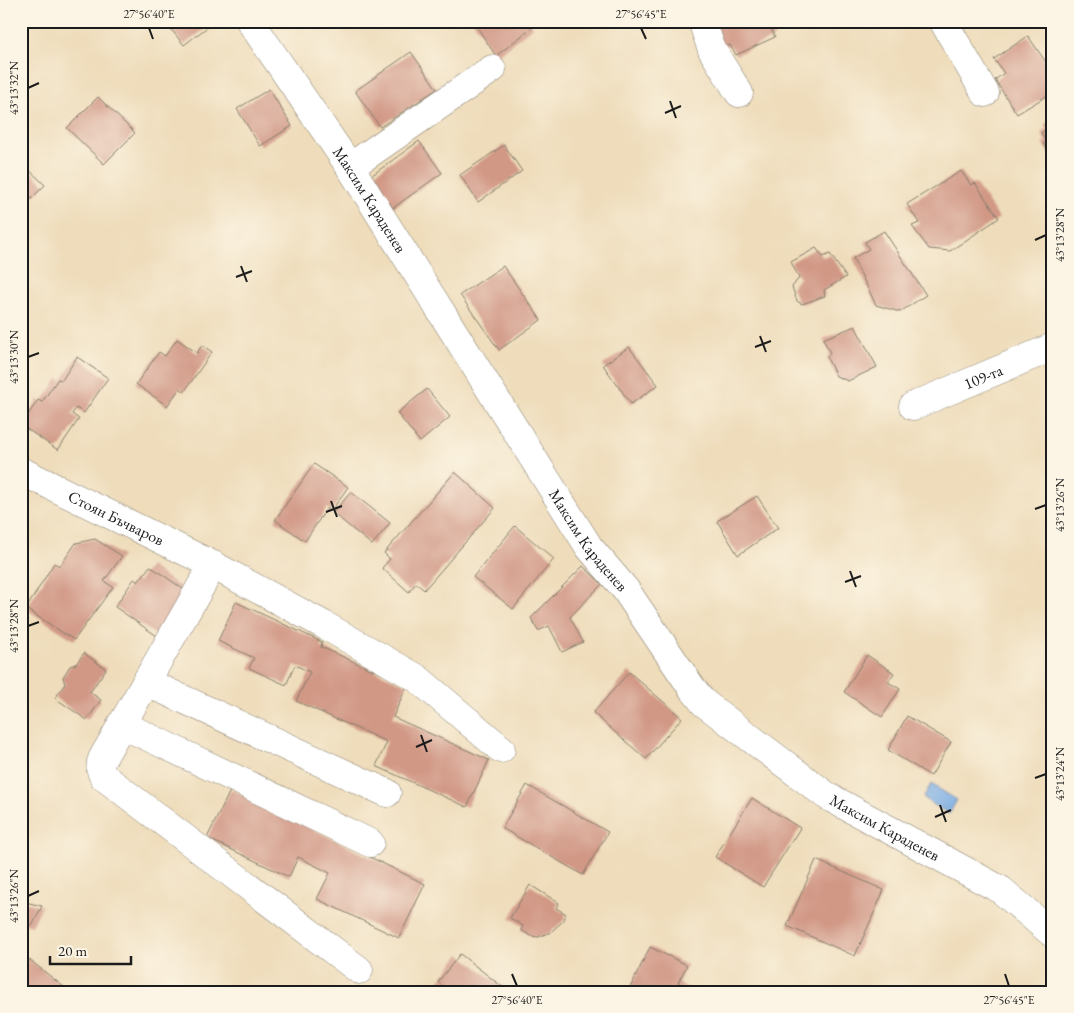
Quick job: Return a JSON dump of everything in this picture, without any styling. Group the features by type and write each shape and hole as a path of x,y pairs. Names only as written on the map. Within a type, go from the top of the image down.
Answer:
{"street":[{"name":"Максим Караденев","path":"250,21 350,167 589,547 624,589 704,703 826,796 1000,890 1053,934"},
{"path":"702,21 712,50 739,93"},
{"path":"943,21 984,94"},
{"path":"350,167 492,69"},
{"name":"109-та","path":"913,406 1053,347"},
{"name":"Стоян Бъчваров","path":"21,471 213,565 417,678 501,749"},
{"path":"213,565 121,724 100,764 101,773 359,970"},
{"path":"146,682 387,794"},
{"path":"121,724 370,843"}],"water":[{"path":"931,784 957,800 949,814 923,798"}],"building":[{"path":"164,21 207,21 210,25 184,45"},
{"path":"473,21 529,21 533,27 496,56"},
{"path":"722,21 767,21 775,37 736,55 730,45 721,49 711,26"},
{"path":"1028,36 1052,71 1053,92 1017,114 995,80 1004,73 994,59"},
{"path":"411,52 437,89 380,127 355,91"},
{"path":"269,89 292,126 260,146 237,109"},
{"path":"98,97 135,133 104,164 67,128"},
{"path":"1051,120 1053,123 1053,159 1043,144 1046,142 1041,133 1047,129 1044,125"},
{"path":"419,141 442,173 393,208 371,176"},
{"path":"504,145 522,171 478,202 460,175"},
{"path":"21,162 45,185 21,209"},
{"path":"961,171 971,185 975,183 999,218 950,251 929,249 912,226 919,223 907,204"},
{"path":"884,231 926,295 900,312 876,305 853,258 869,249 865,242"},
{"path":"816,248 823,257 830,254 846,277 824,290 825,296 802,304 797,301 792,287 799,278 791,262"},
{"path":"503,266 541,320 499,350 460,295"},
{"path":"855,326 877,367 848,381 836,376 827,358 830,353 823,339"},
{"path":"177,339 197,353 202,345 212,352 184,392 180,388 167,406 136,384 159,352 165,356"},
{"path":"629,347 658,385 631,404 603,365"},
{"path":"77,357 108,378 84,413 76,408 72,414 79,419 58,450 21,425 38,400 42,402 58,379 62,380"},
{"path":"427,389 450,417 420,442 397,413"},
{"path":"314,464 348,487 331,511 327,508 305,541 275,520"},
{"path":"455,472 495,508 424,590 416,583 409,592 382,568 390,559 384,553"},
{"path":"351,492 390,523 372,545 333,513"},
{"path":"757,496 778,528 738,555 717,521"},
{"path":"515,526 554,559 513,609 473,577"},
{"path":"95,539 122,556 104,581 113,587 74,640 26,609 54,563 60,566 76,543"},
{"path":"150,566 186,591 157,636 115,607 134,579 138,582"},
{"path":"583,566 602,584 570,617 583,642 562,652 549,626 538,631 531,618"},
{"path":"236,602 322,642 321,647 407,685 393,717 489,760 467,807 376,766 387,742 296,701 310,672 295,665 286,685 249,668 254,658 218,641"},
{"path":"84,653 106,669 90,692 101,700 87,720 55,698 65,684 63,677 70,666 76,664"},
{"path":"867,655 894,673 888,682 900,689 882,717 844,692"},
{"path":"629,672 682,718 646,759 593,713"},
{"path":"907,716 951,742 931,776 888,750"},
{"path":"527,785 608,832 583,875 502,828"},
{"path":"231,789 425,884 399,938 317,899 330,873 298,857 289,877 207,838"},
{"path":"752,798 800,828 763,887 715,857"},
{"path":"816,860 884,890 855,956 787,926"},
{"path":"1053,863 1053,876 1047,873"},
{"path":"530,885 559,903 556,908 566,914 564,920 551,932 538,937 531,936 521,930 523,926 510,918"},
{"path":"21,901 42,906 32,926 21,923"},
{"path":"650,947 687,965 678,983 697,992 628,992"},
{"path":"21,953 70,992 21,992"},
{"path":"460,954 509,992 450,992 438,982"}]}
